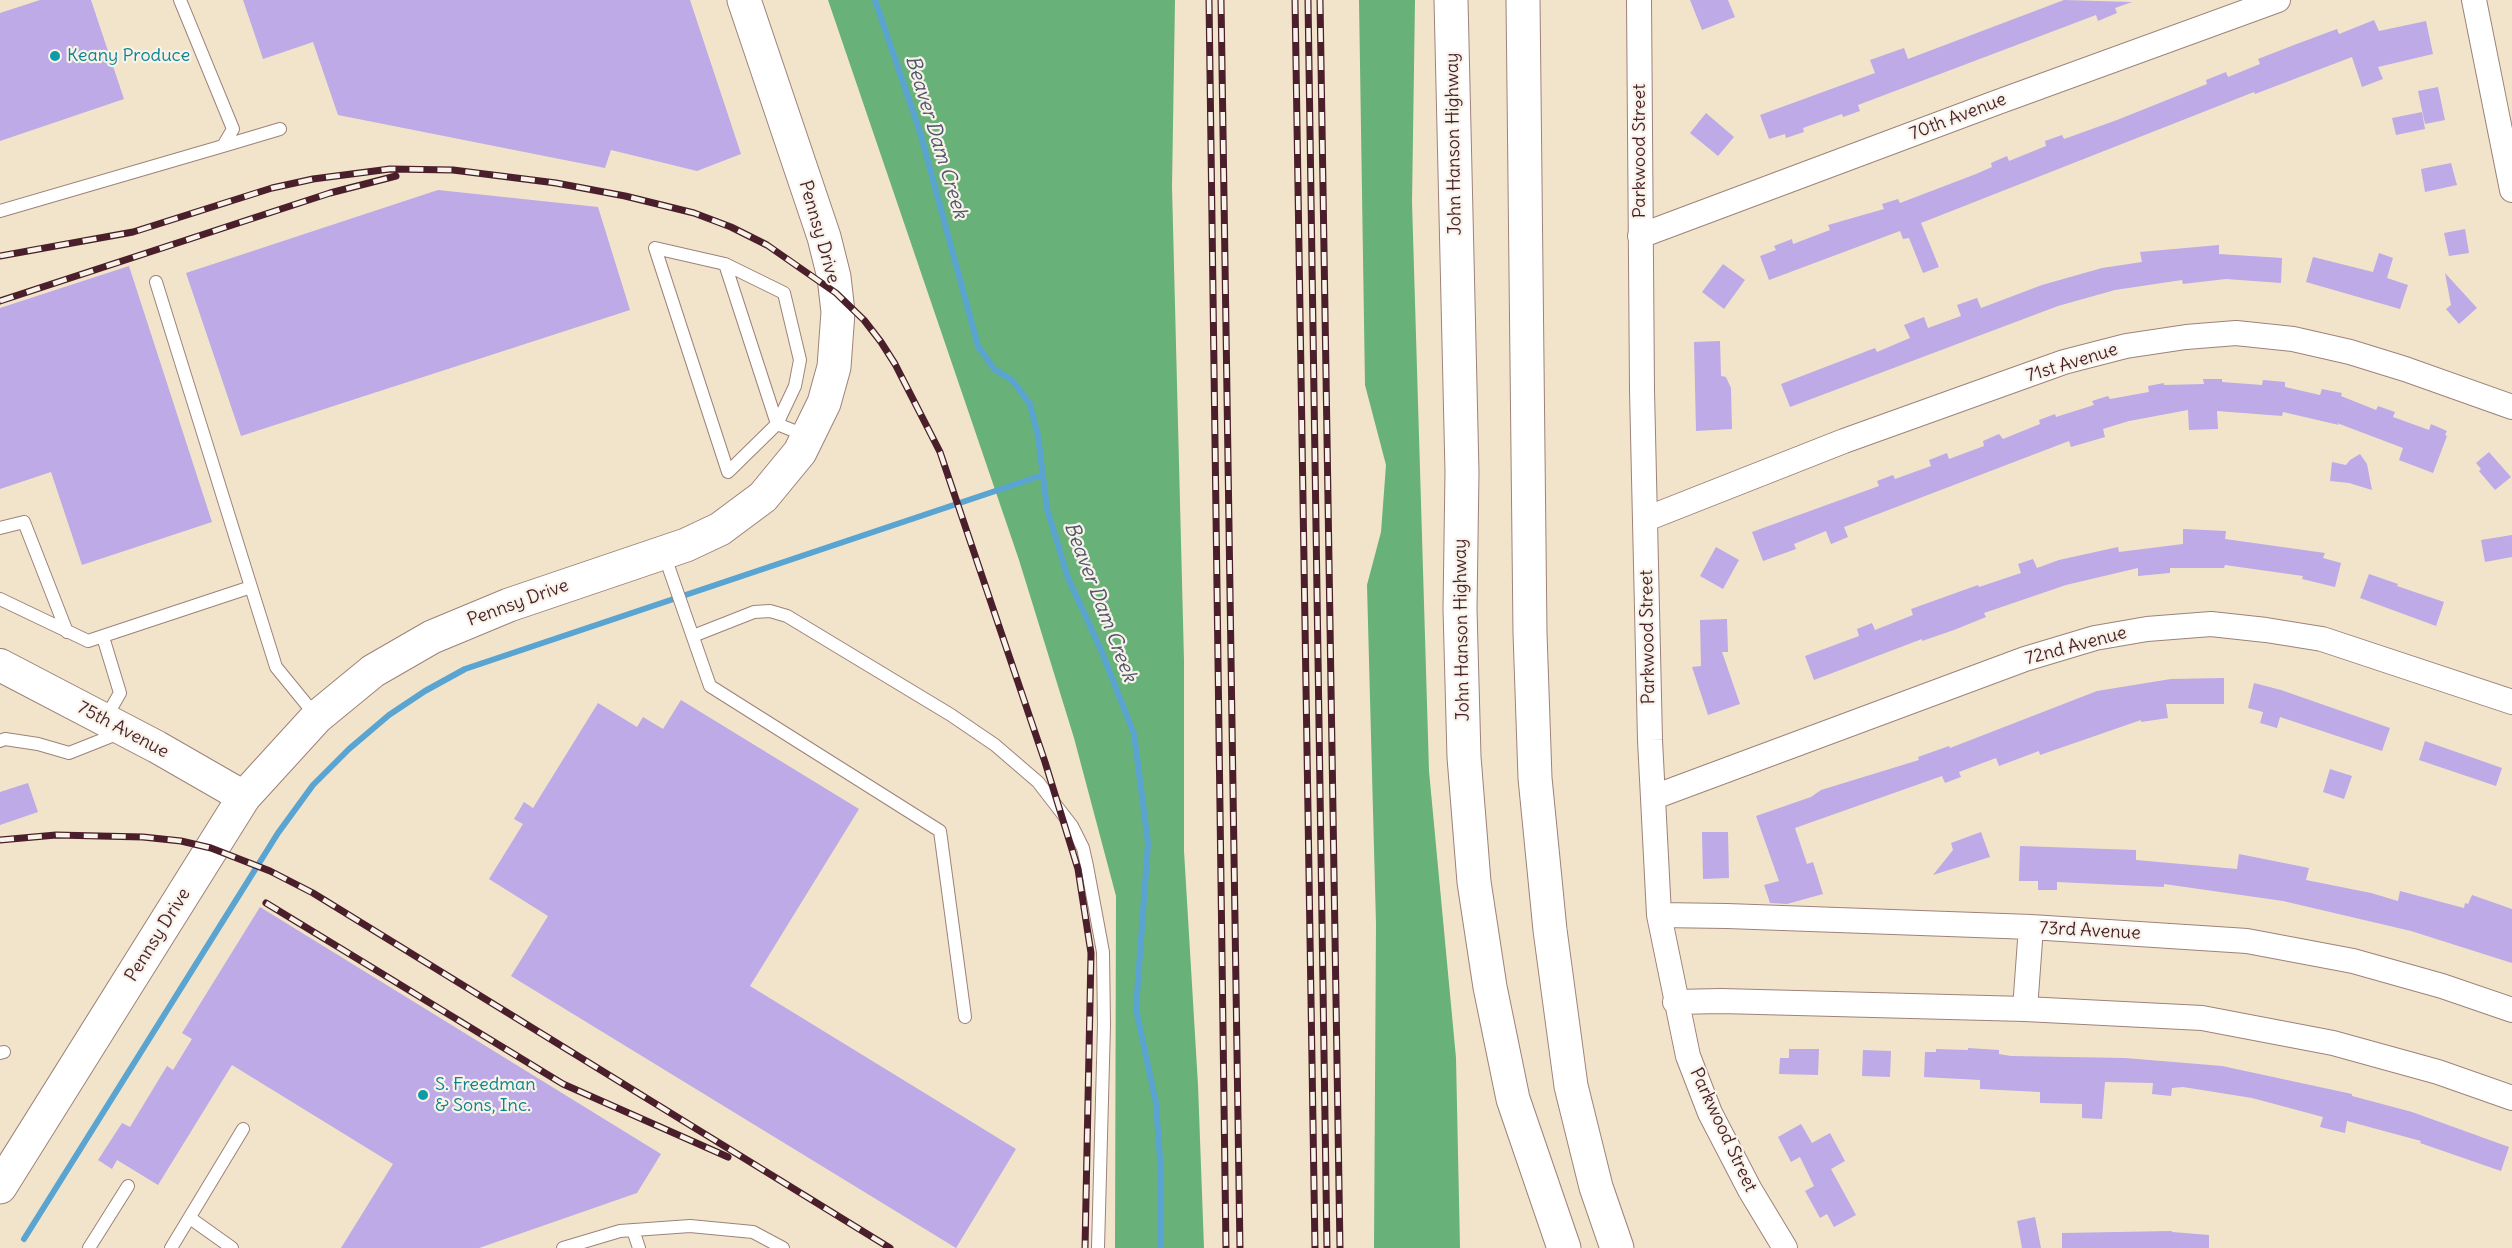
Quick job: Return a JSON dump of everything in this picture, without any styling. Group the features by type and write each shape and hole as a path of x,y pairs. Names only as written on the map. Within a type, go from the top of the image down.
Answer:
{"main road":[{"name":"Pennsy Drive","path":"0,1187 244,797 317,717 373,671 432,637 509,605 702,538 748,510 790,467 809,437 830,384 837,348 838,312 834,277 824,237 744,0"},
{"name":"John Hanson Highway","path":"1451,0 1462,472 1460,609 1464,757 1474,882 1491,987 1513,1099 1564,1248"},
{"path":"1522,0 1530,633 1535,778 1550,930 1571,1086 1596,1187 1617,1248"},
{"path":"1537,1170 1555,1248"}],"street":[{"name":"Parkwood Street","path":"1639,0 1640,236 1646,519 1659,915 1675,1002 1688,1056 1710,1113 1750,1190 1785,1248"},
{"name":"70th Avenue","path":"1640,236 2278,0"},
{"path":"2474,0 2511,181"},
{"name":"71st Avenue","path":"1646,519 1844,441 2064,362 2126,346 2186,337 2236,333 2293,339 2350,352 2512,407"},
{"name":"72nd Avenue","path":"1654,797 2025,659 2095,638 2147,629 2211,624 2322,639 2512,702"},
{"name":"75th Avenue","path":"0,666 115,725 244,797"},
{"name":"73rd Avenue","path":"1659,915 2031,927 2194,936 2296,949 2442,986 2512,1010"},
{"path":"2025,1009 2031,927"},
{"path":"1675,1002 1768,1002 2025,1009 2202,1018 2333,1043 2438,1072 2512,1098"}],"lane":[{"path":"180,0 233,129 224,146"},
{"path":"0,211 280,129"},
{"path":"655,248 725,264 784,293 800,360 795,386 777,424 728,472 655,248"},
{"path":"725,264 777,424 809,437"},
{"path":"156,282 276,667 317,717"},
{"path":"0,528 24,522 67,632"},
{"path":"664,553 710,686 940,831 965,1017"},
{"path":"0,599 88,641 251,587"},
{"path":"693,636 754,612 770,611 787,616 995,745 1038,782 1072,826 1087,866 1102,952 1104,1037 1098,1248"},
{"path":"0,741 5,739 38,744 69,753 115,725 120,693 103,637"},
{"path":"171,1248 243,1129"},
{"path":"89,1248 128,1186"},
{"path":"189,1218 232,1248"},
{"path":"563,1248 620,1231 690,1226 753,1232 783,1248"},
{"path":"633,1230 639,1248"}],"green space":[{"path":"828,0 1175,0 1172,187 1184,661 1184,851 1198,1085 1204,1248 1115,1248 1116,896 1074,738 1019,560"},
{"path":"1359,0 1415,0 1412,202 1429,771 1456,1058 1460,1248 1374,1248 1376,924 1367,585 1381,532 1386,465 1365,385"}],"building":[{"name":"Keany Produce","path":"40,0 91,0 124,99 0,141 0,13"},
{"path":"243,0 690,0 741,154 697,171 611,150 605,168 338,115 313,42 263,59"},
{"path":"1690,0 1728,0 1735,17 1702,30"},
{"path":"2064,0 2132,2 2115,8 2117,13 2098,21 2096,15 1858,105 1860,111 1843,117 1842,114 1803,128 1804,132 1786,138 1785,134 1769,139 1760,115 1875,73 1870,60 1904,48 1908,59"},
{"path":"2374,20 2379,31 2426,21 2433,54 2378,67 2383,79 2362,87 2352,57 2255,94 2254,92 1921,223 1939,267 1923,273 1909,238 1903,239 1900,231 1769,280 1760,256 1776,250 1774,246 1792,239 1793,244 1830,230 1828,225 1884,209 1882,204 1898,199 1900,203 1992,167 1991,163 2007,156 2009,161 2046,146 2045,141 2062,135 2064,139 2117,120 2207,84 2206,80 2226,72 2228,77 2260,64 2258,59 2294,45 2337,29 2339,34"},
{"path":"2438,87 2445,120 2425,124 2418,91"},
{"path":"2422,112 2425,129 2396,135 2392,118"},
{"path":"1706,113 1734,137 1718,156 1690,133"},
{"path":"2451,163 2457,185 2425,192 2421,169"},
{"path":"438,190 598,207 630,310 241,436 186,273"},
{"path":"2465,229 2469,253 2449,256 2444,233"},
{"path":"2219,245 2219,254 2282,258 2281,283 2226,279 2183,284 2182,280 2115,290 2058,306 1790,407 1781,384 1875,348 1877,352 1910,338 1904,325 1924,317 1928,328 1961,316 1957,305 1977,298 1981,308 2042,285 2102,268 2142,262 2140,252"},
{"path":"2379,253 2393,258 2387,278 2408,285 2400,309 2306,282 2313,257 2373,272"},
{"path":"1723,264 1745,280 1724,309 1702,292"},
{"path":"129,266 212,522 82,565 51,472 0,489 0,308"},
{"path":"2445,273 2477,308 2459,324 2446,309 2451,305"},
{"path":"1720,341 1721,376 1726,377 1731,388 1732,429 1696,431 1694,342"},
{"path":"2203,379 2222,379 2222,382 2262,385 2263,380 2285,382 2285,387 2320,395 2322,389 2342,393 2341,396 2376,410 2378,406 2395,412 2393,417 2429,430 2431,424 2447,431 2445,435 2447,436 2433,473 2399,460 2403,448 2337,423 2339,425 2283,412 2282,416 2217,411 2218,429 2189,430 2188,410 2129,421 2103,429 2105,437 2071,447 2069,441 1844,527 1848,537 1831,544 1826,531 1794,544 1796,549 1763,561 1752,532 1879,486 1877,481 1893,475 1895,479 1931,466 1929,460 1947,453 1949,459 1984,446 1983,441 1999,434 2003,439 2040,424 2039,420 2055,414 2056,417 2094,405 2092,401 2108,396 2110,399 2149,392 2148,386 2164,383 2164,385 2204,384"},
{"path":"2489,452 2511,477 2495,490 2479,471 2481,469 2476,463"},
{"path":"2360,454 2367,464 2372,490 2349,483 2330,481 2332,462 2346,465"},
{"path":"2183,529 2226,531 2225,539 2325,553 2323,558 2341,563 2335,587 2302,579 2303,576 2225,565 2224,568 2170,568 2170,573 2138,576 2138,568 2066,585 1984,613 1986,617 1954,630 1922,641 1922,639 1814,680 1805,656 1859,636 1857,629 1872,623 1875,630 1913,615 1911,609 1978,585 1979,587 2021,573 2018,564 2033,559 2037,568 2059,560 2118,547 2119,552 2183,544"},
{"path":"2512,535 2512,557 2485,562 2481,540"},
{"path":"1716,547 1739,560 1723,589 1700,576"},
{"path":"2369,574 2444,602 2436,626 2360,598"},
{"path":"1727,619 1728,652 1722,652 1740,704 1708,715 1692,667 1701,666 1700,620"},
{"path":"2224,678 2224,704 2166,704 2168,718 2141,722 2141,720 2040,755 2039,751 1999,766 1996,758 1959,772 1961,777 1945,783 1942,776 1795,828 1807,864 1813,862 1823,894 1787,904 1770,903 1764,885 1779,881 1756,816 1811,797 1821,790 1919,760 1918,757 1949,746 1950,748 2097,691 2171,679"},
{"path":"2254,683 2281,690 2390,728 2382,751 2280,717 2277,728 2260,723 2263,712 2248,708"},
{"path":"681,700 859,809 750,986 1016,1149 956,1248 511,976 548,916 489,879 523,824 514,819 524,802 533,808 598,703 637,727 643,717 663,729"},
{"path":"2425,741 2502,768 2496,786 2419,760"},
{"path":"2330,769 2352,776 2344,799 2323,792"},
{"path":"28,783 38,812 0,825 0,792"},
{"path":"1702,832 1728,832 1729,878 1703,879"},
{"path":"1981,832 1990,857 1933,875 1953,850 1951,843"},
{"path":"2020,846 2136,850 2136,860 2237,869 2239,854 2309,868 2306,880 2398,901 2400,891 2464,908 2472,895 2512,909 2512,963 2411,931 2283,901 2164,884 2164,887 2057,882 2057,890 2038,890 2038,881 2019,881"},
{"name":"S. Freedman & Sons, Inc.","path":"260,907 661,1154 637,1193 479,1248 341,1248 393,1164 232,1065 158,1185 117,1160 112,1169 98,1160 122,1123 130,1127 167,1066 173,1070 192,1039 182,1033"},
{"path":"1968,1048 1999,1050 1999,1054 2011,1056 2125,1058 2222,1066 2352,1094 2352,1096 2412,1112 2509,1147 2501,1171 2420,1143 2421,1141 2347,1121 2345,1133 2320,1127 2323,1117 2252,1098 2183,1087 2172,1088 2171,1096 2152,1094 2153,1083 2105,1082 2102,1119 2082,1118 2082,1104 2040,1103 2040,1092 1980,1089 1980,1080 1924,1077 1925,1052 1936,1052 1936,1049 1968,1050"},
{"path":"1789,1049 1819,1049 1818,1075 1779,1074 1780,1058 1789,1058"},
{"path":"1863,1050 1891,1051 1890,1077 1862,1076"},
{"path":"1801,1124 1812,1143 1830,1133 1845,1161 1831,1169 1856,1215 1834,1227 1827,1214 1820,1218 1805,1191 1814,1186 1800,1157 1791,1162 1778,1137"},
{"path":"2035,1217 2041,1248 2022,1248 2017,1221"},
{"path":"2172,1231 2209,1235 2209,1248 2062,1248 2062,1233"}],"waterway":[{"name":"Beaver Dam Creek","path":"875,0 920,132 978,346 994,369 1012,380 1030,404 1038,436 1047,509 1068,578 1101,650 1134,734 1148,843 1136,1009 1156,1103 1161,1173 1160,1248"},
{"path":"24,1239 278,833 313,785 349,749 389,715 425,691 465,669 1043,475"}],"railway":[{"path":"1209,0 1226,1248"},
{"path":"1221,0 1240,1248"},
{"path":"1295,0 1315,1248"},
{"path":"1308,0 1327,1248"},
{"path":"1320,0 1340,1248"},
{"path":"0,256 133,232 272,188 313,179 390,169 453,170 556,183 625,196 694,213 731,227 767,245 836,293 864,320 881,342 895,364 940,452 1045,762 1078,869 1091,953 1085,1248"},
{"path":"0,301 330,193 396,176"},
{"path":"0,840 56,835 143,837 181,841 211,848 270,871 313,893 890,1248"},
{"path":"266,903 563,1084 728,1157"}],"place":[{"name":"Keany Produce","path":"55,56"},
{"name":"S. Freedman & Sons, Inc.","path":"423,1095"}]}
